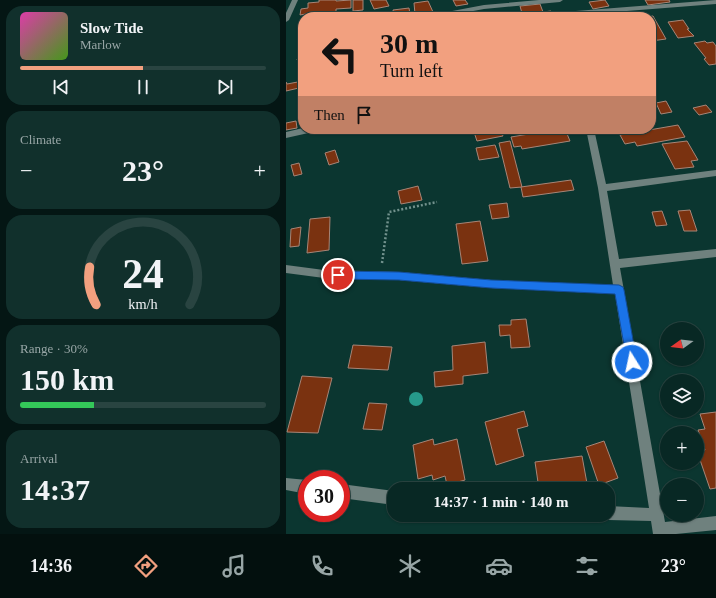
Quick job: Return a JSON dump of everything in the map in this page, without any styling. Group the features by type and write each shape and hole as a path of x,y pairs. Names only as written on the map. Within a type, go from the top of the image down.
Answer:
{"street":[{"path":"286,20 295,0"},
{"path":"458,12 484,7 560,0 563,12"},
{"path":"607,12 716,2"},
{"path":"286,135 298,132"},
{"path":"591,134 602,188 659,526"},
{"path":"602,188 716,173"},
{"path":"615,264 716,253"},
{"path":"288,269 324,274 619,290"},
{"path":"286,484 298,486"},
{"path":"350,492 387,497"},
{"path":"615,515 659,526 716,523"}],"path":[{"path":"380,276 389,212 437,202"}],"building":[{"path":"319,0 351,0 351,8 336,9 336,12 300,12 301,9 308,8 308,3 319,2"},
{"path":"353,0 363,0 363,10 353,11"},
{"path":"370,0 386,0 389,6 374,9"},
{"path":"453,0 465,0 468,4 456,6"},
{"path":"605,0 609,6 593,9 589,2"},
{"path":"645,0 669,0 670,2 648,5"},
{"path":"428,1 433,12 415,12 414,3"},
{"path":"540,4 543,12 522,12 520,6"},
{"path":"409,8 410,12 393,12 393,10"},
{"path":"683,20 689,29 687,29 694,36 678,38 668,22"},
{"path":"656,21 666,39 656,40"},
{"path":"705,41 707,43 713,42 716,46 716,64 709,65 704,59 706,58 694,43"},
{"path":"286,82 287,84 298,82 298,88 286,91"},
{"path":"666,101 672,112 661,114 656,103"},
{"path":"706,105 712,112 699,115 693,108"},
{"path":"296,121 297,128 286,130 286,123"},
{"path":"678,125 685,137 637,146 635,142 625,144 620,135 656,134 656,129"},
{"path":"475,134 502,134 503,136 477,141"},
{"path":"529,134 567,134 570,141 522,149 521,146 514,147 511,137"},
{"path":"510,141 522,187 510,188 499,143"},
{"path":"687,141 698,160 691,161 694,167 675,169 662,144"},
{"path":"495,145 499,157 479,160 476,148"},
{"path":"335,150 339,162 329,165 325,153"},
{"path":"299,163 302,174 294,176 291,165"},
{"path":"571,180 574,190 523,197 521,187"},
{"path":"418,186 422,200 401,204 398,191"},
{"path":"507,203 509,217 492,219 489,205"},
{"path":"690,210 697,231 684,231 678,211"},
{"path":"662,211 667,225 656,226 652,212"},
{"path":"330,217 329,250 307,253 310,219"},
{"path":"480,221 488,261 462,264 456,224"},
{"path":"301,227 299,246 290,247 291,229"},
{"path":"526,319 530,347 511,348 510,335 500,336 499,325 511,325 511,320"},
{"path":"485,342 488,373 463,376 463,384 435,387 434,372 453,370 452,346"},
{"path":"353,345 392,347 388,370 348,368"},
{"path":"302,376 332,378 318,433 287,432"},
{"path":"369,403 387,404 382,430 363,429"},
{"path":"524,411 528,426 517,429 524,456 496,465 485,422"},
{"path":"716,412 716,488 710,489 704,470 705,429 701,418 704,418 704,414"},
{"path":"433,439 434,445 457,439 465,480 458,482 446,482 445,476 433,480 432,475 418,479 413,445"},
{"path":"604,441 618,478 607,482 598,482 586,447"},
{"path":"582,456 587,482 538,482 535,462"}],"route":[{"path":"338,275 399,276 491,284 619,290 632,362"}]}
